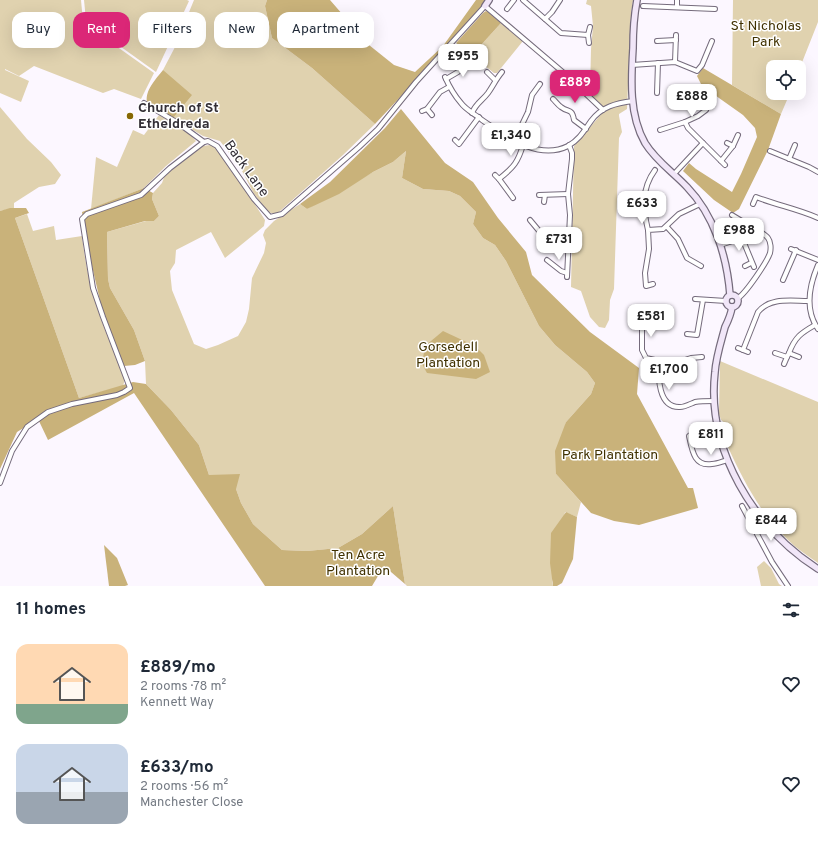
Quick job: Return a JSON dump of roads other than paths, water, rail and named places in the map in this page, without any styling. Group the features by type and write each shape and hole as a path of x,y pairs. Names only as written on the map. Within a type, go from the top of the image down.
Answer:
{"street":[{"path":"489,0 485,6 565,74 603,110"},
{"path":"507,9 514,0"},
{"path":"523,0 561,33 588,35"},
{"path":"545,19 560,0"},
{"path":"637,0 633,27 632,65 633,102 637,122 644,141 654,155 686,186 700,204 712,225 724,256 730,294 726,301"},
{"path":"677,0 677,7"},
{"name":"Back Lane","path":"0,483 12,451 27,427 48,412 72,404 117,395 130,388 93,288 82,219 87,214 141,195 170,168 204,142 208,141 217,146 254,199 270,217 282,214 378,129 416,82 485,6"},
{"path":"643,6 715,9"},
{"path":"589,43 588,35 590,28"},
{"path":"675,62 676,35"},
{"path":"657,41 676,40"},
{"path":"632,65 675,62 696,71 702,65 711,49 712,41"},
{"path":"466,60 458,72 445,78 449,87 461,104 472,113 514,141 523,144 551,150 560,149 577,140 594,117 603,110 617,104 633,102"},
{"path":"657,93 658,63"},
{"path":"487,72 495,80"},
{"path":"472,113 476,105 487,95 495,80 502,72"},
{"path":"514,141 528,112 532,95 540,84"},
{"path":"422,111 427,109 440,92 449,87"},
{"path":"657,88 662,89"},
{"path":"553,99 562,108 570,111 573,114 574,120 586,129"},
{"path":"144,103 178,123 204,142"},
{"path":"427,109 432,115"},
{"path":"660,130 685,122 698,116 706,110"},
{"path":"459,144 479,117"},
{"path":"685,122 688,128 725,165"},
{"path":"721,161 733,146 738,135"},
{"path":"455,140 463,148"},
{"path":"674,174 703,142"},
{"path":"727,143 733,146"},
{"path":"499,179 514,166 519,159 523,144"},
{"path":"547,260 560,272 567,275 570,209 568,194 572,159 572,153 569,145"},
{"path":"789,159 795,145"},
{"path":"770,151 818,172"},
{"path":"653,284 646,286 645,281 649,249 648,230 644,212 646,185 655,170"},
{"path":"495,174 513,198"},
{"path":"539,195 568,194"},
{"path":"544,195 544,202"},
{"path":"753,204 756,197 773,204 800,210 818,218"},
{"path":"648,230 667,227 679,214 700,204"},
{"path":"732,215 765,235 771,245 770,254 754,280 745,292 738,298 737,304 732,307 720,345 715,370 714,401 719,434 737,481 762,519 790,549 818,569"},
{"path":"530,220 545,238 569,240"},
{"path":"667,227 678,240 687,258 701,266"},
{"path":"544,246 545,238"},
{"path":"720,245 742,238 753,265 744,266"},
{"path":"783,280 792,263 794,249 818,260"},
{"path":"784,364 793,343 798,336 804,331 817,327 808,301 811,284 817,272 818,265"},
{"path":"730,294 735,295 738,298"},
{"path":"695,299 726,301 727,304 732,307"},
{"path":"697,335 703,300"},
{"path":"743,350 761,308 776,301 808,301"},
{"path":"642,322 643,353 648,359 679,362 691,358 702,357"},
{"path":"687,334 702,336"},
{"path":"738,348 748,352"},
{"path":"775,353 787,357"},
{"path":"789,353 799,357"},
{"path":"659,361 661,393 668,404 680,407 699,402 714,401"},
{"path":"682,434 689,436 695,432"},
{"path":"689,436 692,451 696,460 702,464 712,464 728,460"},
{"path":"742,506 772,562 788,586"}],"place":[{"name":"Church of St Etheldreda","path":"130,116"}],"park label":[{"name":"St Nicholas Park","path":"766,34"},
{"name":"Gorsedell Plantation","path":"448,356"},
{"name":"Park Plantation","path":"610,455"},
{"name":"Ten Acre Plantation","path":"358,564"}]}
